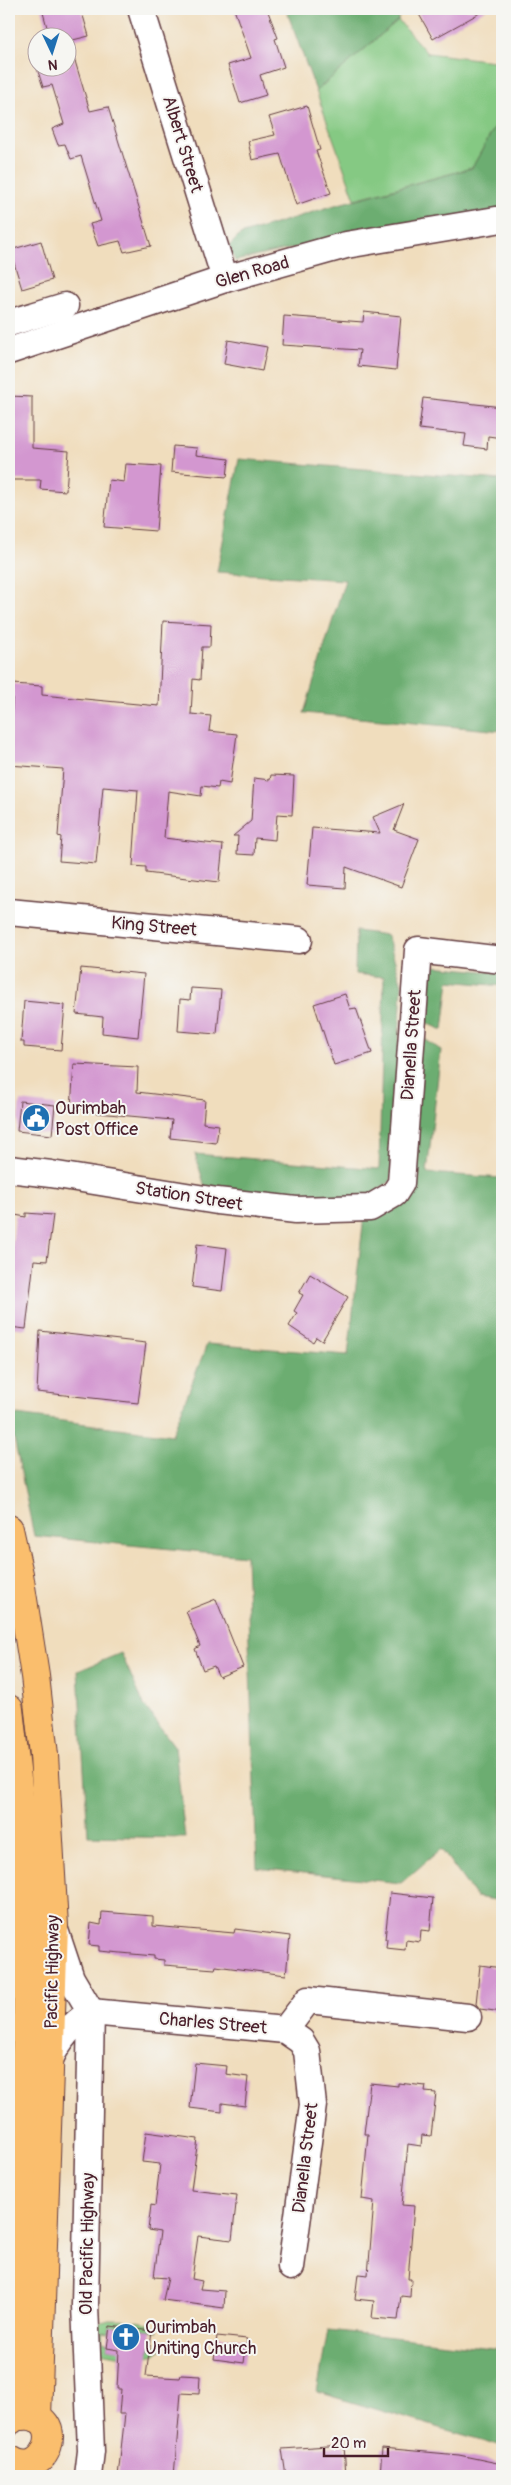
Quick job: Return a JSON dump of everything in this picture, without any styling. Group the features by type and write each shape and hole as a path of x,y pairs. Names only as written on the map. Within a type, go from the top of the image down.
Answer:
{"main road":[{"name":"Pacific Highway","path":"9,1529 19,1574 35,1676 44,1755 54,1926 50,2059 19,2420"},
{"name":"Pacific Highway","path":"9,1709 22,1831 28,1956 19,2420"},
{"path":"10,2465 40,2468 49,2447 50,2438 44,2424 19,2420"}],"street":[{"name":"Albert Street","path":"141,9 225,279"},
{"name":"Glen Road","path":"9,351 225,279 346,245 502,219"},
{"path":"9,323 65,306"},
{"name":"King Street","path":"9,912 299,940"},
{"name":"Dianella Street","path":"370,1208 394,1194 401,1183 418,950 502,960"},
{"name":"Station Street","path":"14,1173 296,1210 370,1208"},
{"path":"50,2059 64,2034 75,2022 91,2012 64,1963 54,1926"},
{"name":"Charles Street","path":"91,2012 285,2030 308,2000 468,2017"},
{"name":"Old Pacific Highway","path":"88,2476 91,2451 85,2305 91,2012"},
{"name":"Dianella Street","path":"285,2030 301,2041 307,2051 314,2105 291,2267"}],"green space":[{"path":"286,9 401,9 398,20 316,91"},
{"path":"398,20 427,53 502,62 502,114 472,168 355,199 316,91"},
{"path":"502,114 502,210 344,237 235,261 229,246 240,235 335,205 472,168"},
{"path":"239,459 502,480 502,731 304,713 345,580 217,572"},
{"path":"356,931 387,935 402,985 391,1181 366,1199 304,1198 205,1187 195,1154 379,1169 384,977 355,974"},
{"path":"424,965 502,973 502,986 449,981 443,1030 422,1021"},
{"path":"420,1036 441,1050 427,1173 502,1178 502,1901 476,1897 441,1849 401,1883 257,1868 246,1556 34,1536 9,1414 172,1435 207,1344 348,1355 364,1216 398,1200"},
{"path":"121,1653 144,1705 175,1747 185,1838 88,1836 78,1671"},
{"path":"9,1903 14,1959 9,2112"},
{"path":"109,2320 143,2322 159,2332 110,2326 109,2332 103,2331 102,2341 108,2342 107,2348 149,2353 150,2345 162,2346 160,2352 137,2357 97,2351 96,2324"},
{"path":"328,2330 502,2349 502,2446 317,2392"}],"building":[{"path":"42,9 81,9 89,36 78,39 78,28 47,28"},
{"path":"234,9 267,9 278,38 275,39 284,67 260,75 266,95 240,103 228,65 251,58"},
{"path":"416,9 487,9 433,39"},
{"path":"78,71 90,111 108,107 151,246 124,252 120,241 98,246 90,224 101,221 81,156 71,159 65,144 58,145 52,129 64,124 52,85 43,87 40,78 78,78"},
{"path":"307,106 320,150 316,151 331,193 296,205 280,154 252,160 248,141 275,135 269,117"},
{"path":"41,241 52,280 22,289 10,250"},
{"path":"364,312 401,316 396,370 358,366 360,350 282,345 284,316 363,322"},
{"path":"228,340 267,347 262,371 224,364"},
{"path":"9,396 32,397 32,448 69,451 66,491 40,489 41,480 9,480"},
{"path":"423,398 502,407 502,438 488,436 487,449 464,446 466,434 419,429"},
{"path":"173,446 197,448 196,455 229,459 227,477 171,472"},
{"path":"126,464 161,466 156,531 104,527 109,480 124,482"},
{"path":"163,621 211,624 210,647 202,647 200,680 193,679 191,714 211,716 209,731 237,734 230,784 219,782 218,788 202,786 201,796 168,791 164,838 223,845 219,882 146,873 146,867 133,866 138,790 103,787 96,864 59,861 61,837 58,836 63,769 9,765 13,684 42,686 42,695 159,706"},
{"path":"271,775 294,776 292,815 277,814 275,840 255,838 254,855 237,854 238,836 233,836 251,821 254,778 270,780"},
{"path":"404,804 394,830 419,839 401,887 346,867 345,888 307,885 312,828 380,833 373,817"},
{"path":"81,968 144,974 138,1037 102,1033 103,1017 76,1014"},
{"path":"191,988 221,990 217,1034 178,1031 180,999 190,1000"},
{"path":"345,994 350,1009 356,1008 372,1053 334,1065 314,1004"},
{"path":"24,1001 65,1005 61,1050 24,1047 24,1042 21,1042"},
{"path":"74,1064 138,1067 137,1092 205,1100 203,1123 219,1125 216,1143 170,1138 172,1120 87,1112 87,1109 71,1108"},
{"name":"Ourimbah Post Office","path":"20,1101 55,1105 52,1135 17,1131"},
{"path":"26,1213 53,1215 47,1261 34,1260 26,1329 9,1327 9,1282 15,1215 26,1217"},
{"path":"197,1244 227,1248 222,1291 192,1287"},
{"path":"310,1274 348,1297 322,1341 316,1337 313,1342 289,1326 297,1313 294,1311 303,1295 299,1293"},
{"path":"40,1331 146,1343 138,1403 37,1392"},
{"path":"216,1599 243,1667 219,1677 214,1666 203,1670 195,1649 200,1646 186,1611"},
{"path":"390,1893 433,1898 430,1931 421,1930 420,1942 406,1940 405,1950 386,1948 387,1939 385,1939"},
{"path":"102,1912 153,1916 153,1926 234,1933 235,1929 290,1936 286,1975 216,1966 215,1969 164,1965 164,1960 154,1959 154,1956 99,1951 99,1946 89,1945 91,1923 101,1925"},
{"path":"480,1965 502,1968 502,2012 480,2009 476,2004"},
{"path":"195,2063 227,2066 226,2074 248,2077 245,2106 222,2103 222,2112 190,2108"},
{"path":"370,2083 426,2086 425,2092 436,2093 431,2136 422,2135 421,2146 408,2144 402,2205 414,2206 408,2279 411,2279 410,2297 401,2296 398,2320 372,2318 374,2301 355,2299 358,2274 368,2275 374,2201 362,2199 368,2134 364,2134"},
{"path":"146,2132 198,2139 191,2190 237,2195 232,2240 198,2236 192,2279 202,2281 200,2289 225,2291 224,2308 163,2300 168,2278 154,2277 160,2232 148,2230 151,2205 155,2206 160,2164 142,2162"},
{"path":"110,2326 152,2331 146,2376 180,2378 181,2375 200,2376 199,2394 181,2393 174,2476 118,2476 125,2414 119,2414 121,2389 117,2389 119,2350 107,2348"},
{"path":"217,2336 247,2339 244,2363 214,2359"},
{"path":"344,2445 346,2476 286,2476 282,2449"},
{"path":"382,2448 459,2455 502,2464 502,2476 380,2476"}],"place":[{"name":"Ourimbah Post Office","path":"36,1118"},
{"name":"Ourimbah Uniting Church","path":"126,2337"}]}
